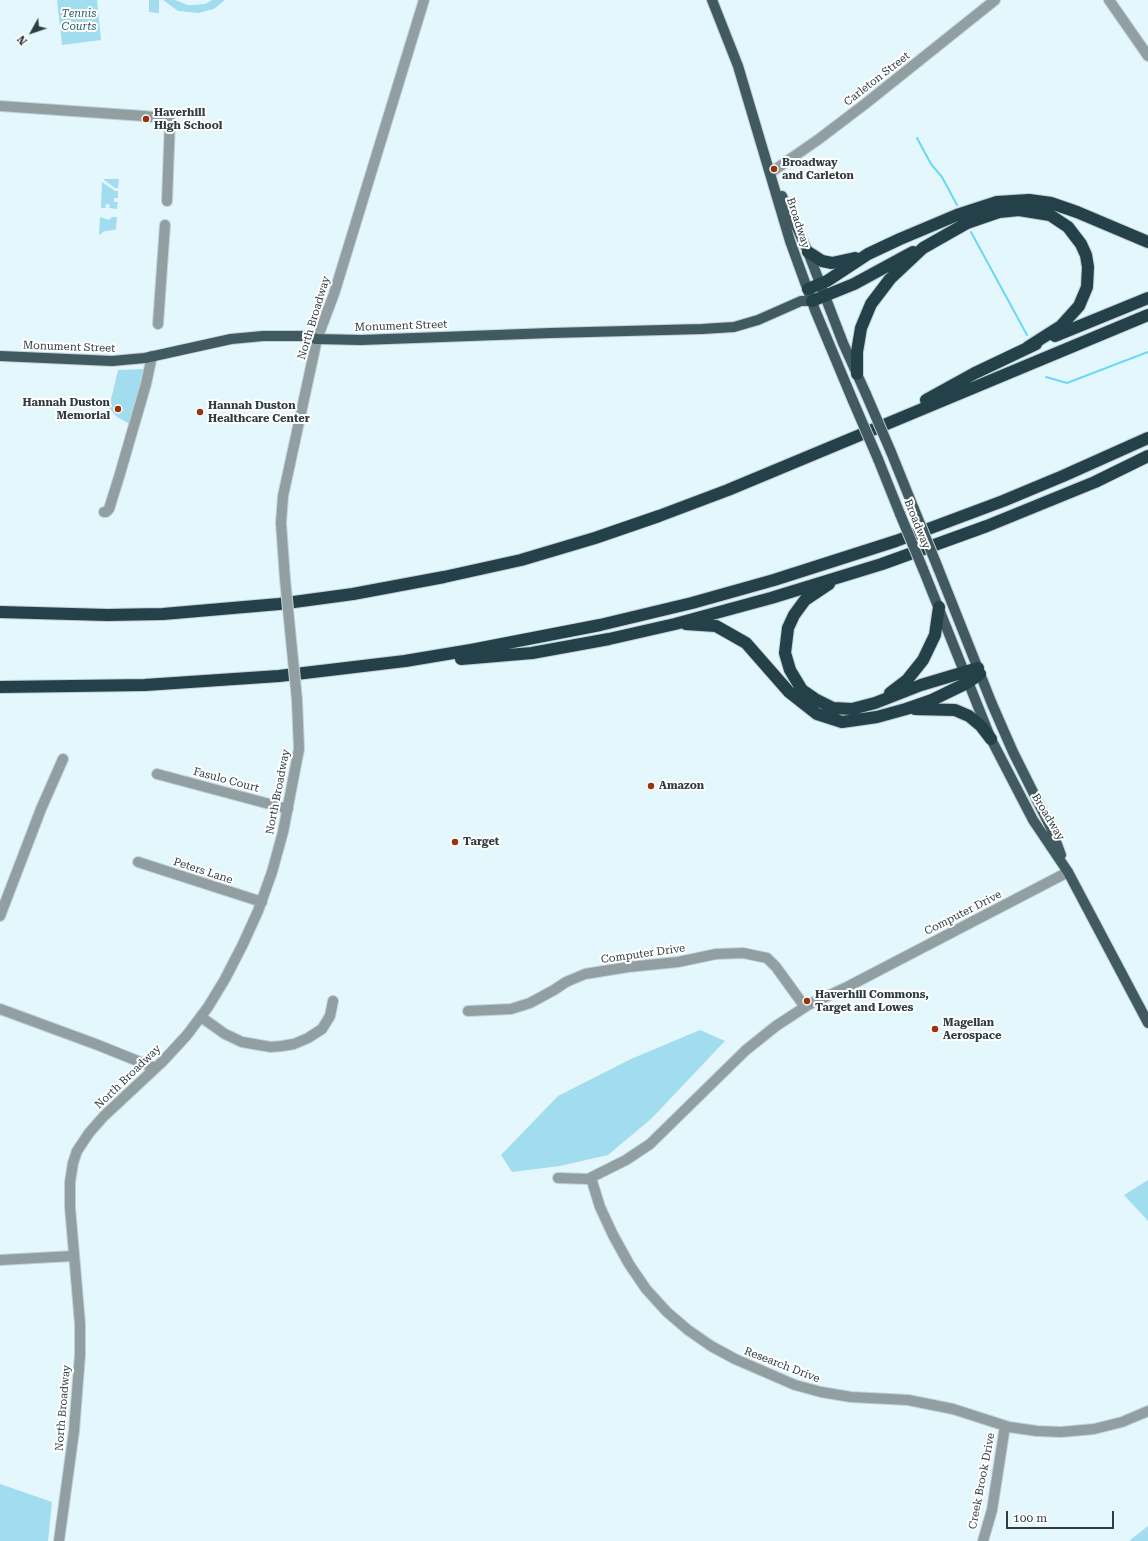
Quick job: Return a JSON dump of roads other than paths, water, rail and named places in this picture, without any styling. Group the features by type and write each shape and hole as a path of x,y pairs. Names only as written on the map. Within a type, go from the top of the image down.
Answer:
{"highway":[{"path":"808,252 822,261 832,263 868,254 927,227 996,202 1029,200 1051,203 1077,212 1148,242"},
{"path":"808,289 822,290 854,284 967,223 999,212 1019,210 1050,215 1068,226 1081,244 1086,255 1088,277 1084,297 1073,314 1061,326 1028,347"},
{"path":"857,374 857,352 861,328 871,304 890,279 923,248"},
{"path":"807,301 868,254"},
{"path":"870,429 975,373 1028,347 1148,298"},
{"path":"0,612 107,615 162,614 221,610 352,594 444,577 521,560 595,538 659,516 787,466 870,429 1148,315"},
{"path":"0,687 85,686 213,681 286,675 405,661 600,625 657,612 774,580 934,528 1063,476 1148,438"},
{"path":"405,661 452,660 532,653 608,639 674,624 763,600 882,564 987,526 1095,482 1148,456"},
{"path":"838,578 805,600 788,628 786,652 790,670 802,690 815,699 833,708 852,709 882,700 921,685 965,678"},
{"path":"882,700 907,680 924,660 935,635 938,607"},
{"path":"674,624 716,626 746,643 790,692 817,714 842,722 877,717 932,700 965,678 979,671"},
{"path":"906,709 955,710 969,716 981,726 991,740"}],"main road":[{"name":"Broadway","path":"712,0 738,66 790,241 808,289 807,301 878,459 991,740 1033,820 1068,872 1148,1023"},
{"name":"Broadway","path":"770,173 808,252 822,290 891,452 979,671 1013,752 1051,828 1068,872"},
{"name":"Monument Street","path":"0,356 112,361 152,356 231,340 263,336 302,336 317,339 361,340 734,327 758,320 807,301"}],"street":[{"name":"North Broadway","path":"59,1541 74,1432 80,1355 80,1324 70,1207 70,1182 73,1163 78,1151 89,1133 104,1116 155,1068 187,1035 201,1017 229,972 246,938 262,902 272,872 288,810 299,749 297,700 281,523 282,496 317,339 334,294 424,0"},
{"name":"Carleton Street","path":"770,173 819,139 865,104 995,0"},
{"path":"1109,0 1148,56"},
{"path":"0,106 144,116 162,118 170,121 167,201"},
{"path":"158,324 165,225"},
{"path":"104,512 109,509 121,472 146,384 152,356"},
{"path":"0,916 41,809 63,760"},
{"name":"Fasulo Court","path":"157,774 288,810"},
{"name":"Peters Lane","path":"138,862 262,902"},
{"name":"Computer Drive","path":"558,1178 591,1178 626,1160 650,1144 746,1050 776,1026 805,1007 1022,897 1068,872"},
{"name":"Computer Drive","path":"468,1011 511,1009 530,1003 566,982 585,974 628,967 678,962 716,954 743,953 766,958 776,967 805,1007"},
{"path":"201,1017 225,1034 242,1042 271,1047 282,1046 294,1044 308,1038 322,1029 330,1016 333,1001"},
{"path":"0,1009 98,1045 155,1068"},
{"name":"Research Drive","path":"591,1178 600,1207 629,1264 646,1289 667,1312 688,1330 711,1346 735,1359 794,1385 821,1392 851,1397 908,1400 953,1409 1005,1426 1037,1432 1094,1429 1122,1422 1148,1411"},
{"path":"0,1260 73,1256"},
{"name":"Creek Brook Drive","path":"983,1541 992,1510 1005,1426"}],"waterway":[{"path":"917,138 931,164 942,177 957,205"},
{"path":"971,232 1027,335"},
{"path":"1046,377 1067,383 1148,352"}],"place":[{"name":"Haverhill High School","path":"146,119"},
{"name":"Broadway and Carleton","path":"774,169"},
{"name":"Hannah Duston Memorial","path":"118,409"},
{"name":"Hannah Duston Healthcare Center","path":"200,412"},
{"name":"Amazon","path":"651,786"},
{"name":"Target","path":"455,842"},
{"name":"Haverhill Commons, Target and Lowes","path":"807,1001"},
{"name":"Magellan Aerospace","path":"935,1029"}],"park label":[{"name":"Tennis Courts","path":"79,20"}]}
